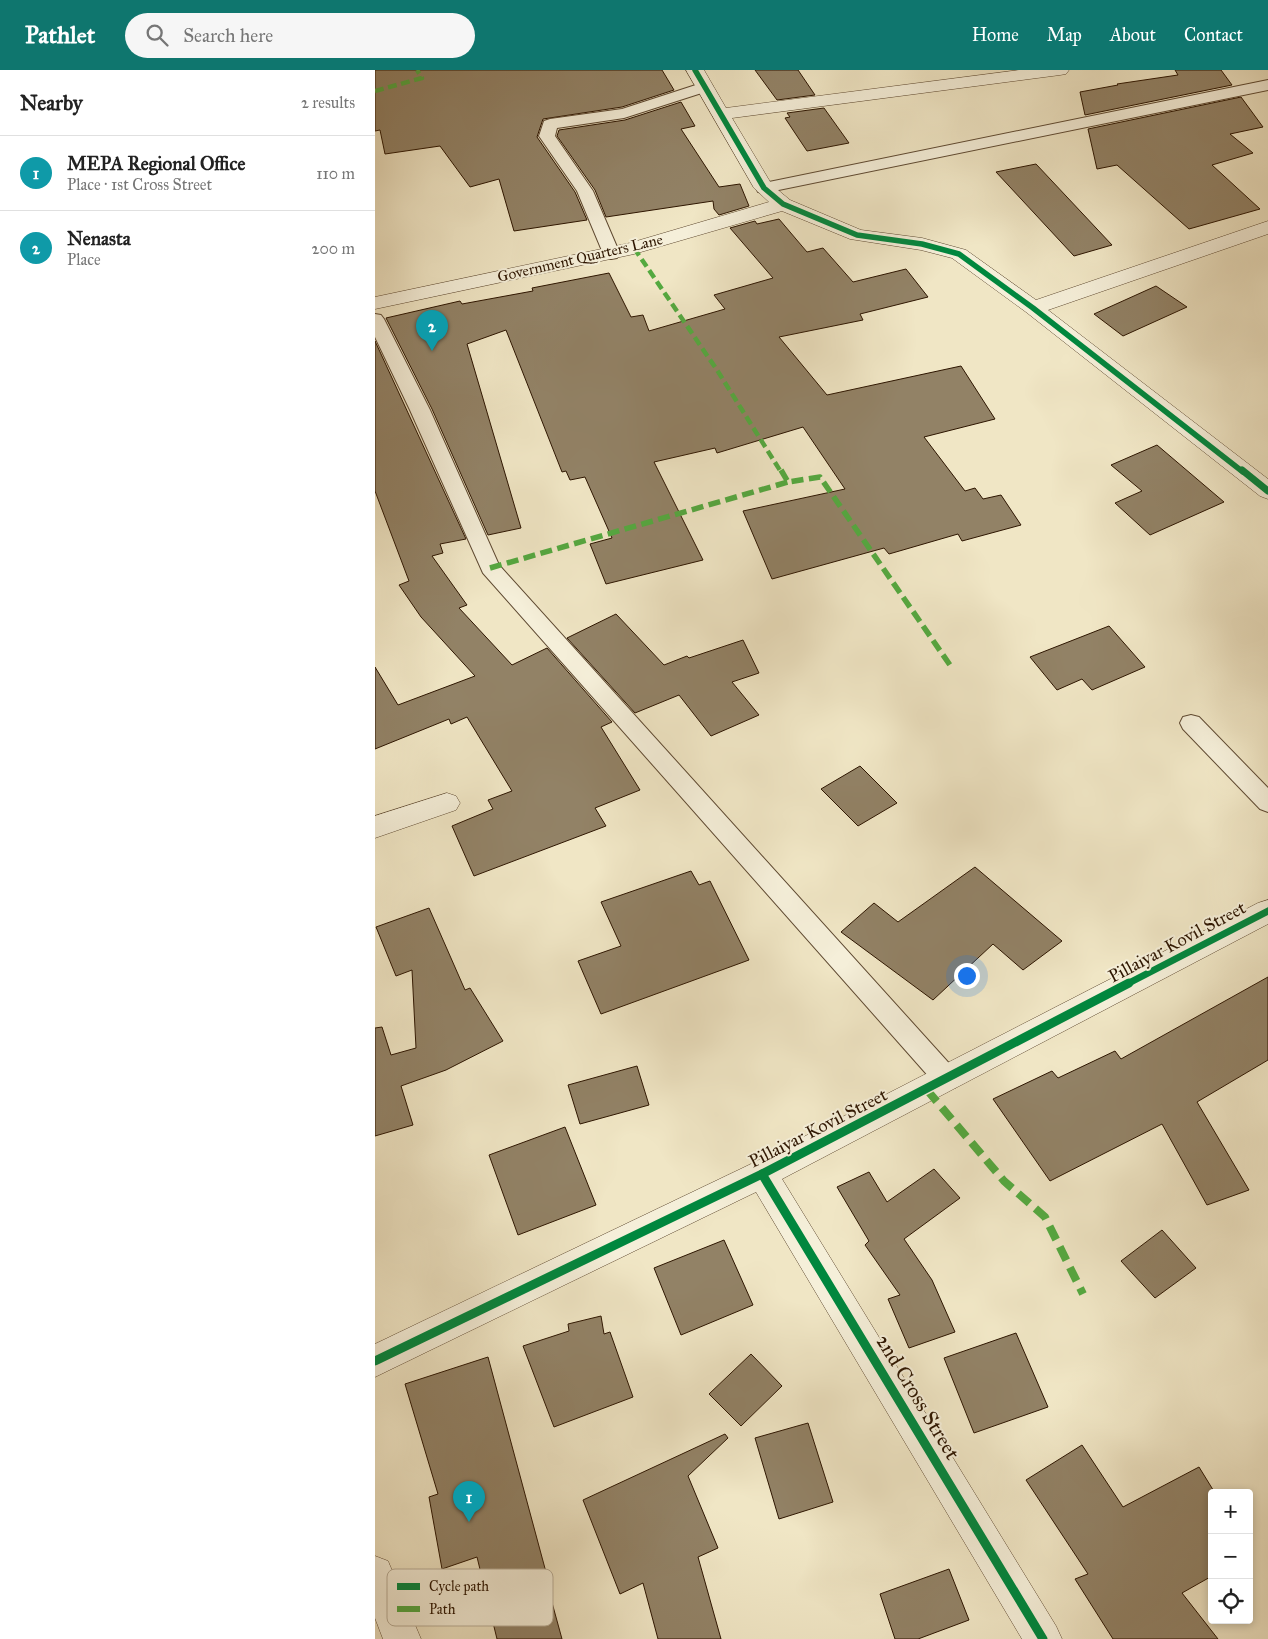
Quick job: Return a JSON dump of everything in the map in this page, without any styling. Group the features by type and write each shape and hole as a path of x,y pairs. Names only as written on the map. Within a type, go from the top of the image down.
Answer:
{"street":[{"path":"720,114 1060,70"},
{"path":"700,79 764,188 783,204 857,235 922,244 959,254 1033,308 1268,491"},
{"name":"Government Quarters Lane","path":"375,303 611,254 783,204"},
{"path":"1033,308 1268,227"},
{"path":"375,827 447,803"},
{"name":"Pillaiyar Kovil Street","path":"375,1361 762,1174 1268,911"},
{"name":"2nd Cross Street","path":"762,1174 1043,1639"},
{"path":"375,1574 387,1603"},
{"path":"397,1626 402,1639"}],"lane":[{"path":"611,254 585,191 547,136 550,124 625,113 700,79"},
{"path":"764,188 1268,85"},
{"path":"375,319 420,410 490,568 947,1079"},
{"path":"1191,723 1268,803"}],"building":[{"path":"375,70 662,70 674,90 622,107 543,119 537,137 575,192 587,220 514,231 499,179 470,187 440,146 385,154 380,130 375,131"},
{"path":"755,70 798,70 815,95 777,100"},
{"path":"1175,70 1221,70 1232,85 1085,115 1080,92 1117,84 1178,75"},
{"path":"1241,97 1263,127 1230,134 1253,153 1212,165 1260,209 1189,229 1117,165 1097,169 1088,129"},
{"path":"681,102 695,126 681,129 719,187 740,184 749,206 719,215 714,209 713,201 606,217 595,190 557,136 559,130 625,120"},
{"path":"824,108 849,143 807,151 785,118 790,117 787,113"},
{"path":"1036,164 1112,245 1074,256 996,172"},
{"path":"779,219 807,252 823,248 853,282 906,269 928,297 860,314 863,320 779,337 827,395 961,366 995,419 924,437 965,491 975,488 983,499 1001,495 1021,525 962,541 958,534 889,554 884,548 772,579 743,511 845,489 803,427 717,453 715,448 654,462 703,560 606,584 590,544 612,538 585,477 570,480 566,471 562,472 506,330 467,344 521,528 488,535 432,409 386,318 460,301 462,304 533,291 532,288 609,273 631,317 643,315 649,331 725,309 714,295 773,278 730,228 755,221 757,224"},
{"path":"1156,286 1187,307 1123,336 1094,314"},
{"path":"375,341 466,539 440,544 443,553 432,556 467,605 459,608 512,665 547,648 612,722 601,727 640,790 595,808 606,826 474,876 452,826 493,809 488,800 512,791 467,717 451,724 449,719 375,749 375,667 398,705 475,676 421,617 399,585 409,581 375,491"},
{"path":"1157,445 1224,502 1150,535 1115,503 1142,491 1111,465"},
{"path":"616,614 664,665 687,656 689,658 743,640 759,673 732,682 759,715 711,736 679,695 635,713 567,638"},
{"path":"1109,626 1145,667 1092,690 1082,679 1057,690 1030,657"},
{"path":"860,766 897,803 858,826 821,789"},
{"path":"975,867 1062,941 1023,970 993,944 933,1000 841,932 874,903 898,922"},
{"path":"691,871 699,885 710,881 749,960 601,1014 578,961 621,946 601,902"},
{"path":"429,908 465,990 470,988 503,1041 446,1070 401,1086 413,1125 375,1136 375,1028 382,1027 391,1055 416,1048 412,970 396,976 376,927"},
{"path":"1268,977 1268,1060 1197,1102 1249,1190 1207,1205 1162,1124 1050,1181 993,1099 1052,1071 1058,1078 1115,1051 1121,1059"},
{"path":"637,1066 649,1105 580,1124 568,1085"},
{"path":"565,1127 596,1205 518,1235 489,1155"},
{"path":"934,1169 960,1198 904,1239 932,1280 955,1332 909,1348 888,1299 900,1295 865,1245 869,1241 837,1187 869,1172 887,1202"},
{"path":"1162,1230 1196,1268 1155,1298 1121,1261"},
{"path":"724,1240 753,1305 681,1335 654,1268"},
{"path":"601,1316 604,1334 610,1332 633,1397 554,1427 523,1346 569,1331 568,1324"},
{"path":"1016,1333 1048,1407 974,1433 944,1358"},
{"path":"751,1354 782,1386 741,1426 709,1394"},
{"path":"488,1357 545,1569 480,1569 477,1557 442,1569 429,1497 438,1494 405,1384"},
{"path":"808,1423 833,1502 779,1519 755,1438"},
{"path":"725,1434 728,1438 688,1476 718,1548 698,1557 721,1639 658,1639 643,1583 620,1594 583,1500"},
{"path":"1082,1445 1123,1507 1199,1467 1213,1489 1208,1489 1208,1578 1182,1593 1218,1639 1113,1639 1075,1579 1088,1574 1026,1480"},
{"path":"949,1569 969,1620 918,1639 895,1639 880,1594"},
{"path":"553,1606 562,1639 497,1639 494,1626 553,1626"}],"marked path":[{"path":"375,91 422,78 417,70"},
{"path":"634,248 717,370 788,482 820,477 950,665"},
{"path":"490,568 788,482"},
{"path":"927,1090 1004,1181 1045,1217 1083,1294"}],"cycle path":[{"path":"695,70 764,188 783,204 857,235 922,244 959,254 1033,308 1268,491"},
{"path":"375,1361 762,1174 1268,911"},
{"path":"762,1174 1043,1639"}],"place":[{"name":"Nenasta","path":"432,351"},
{"name":"MEPA Regional Office","path":"469,1522"}]}
